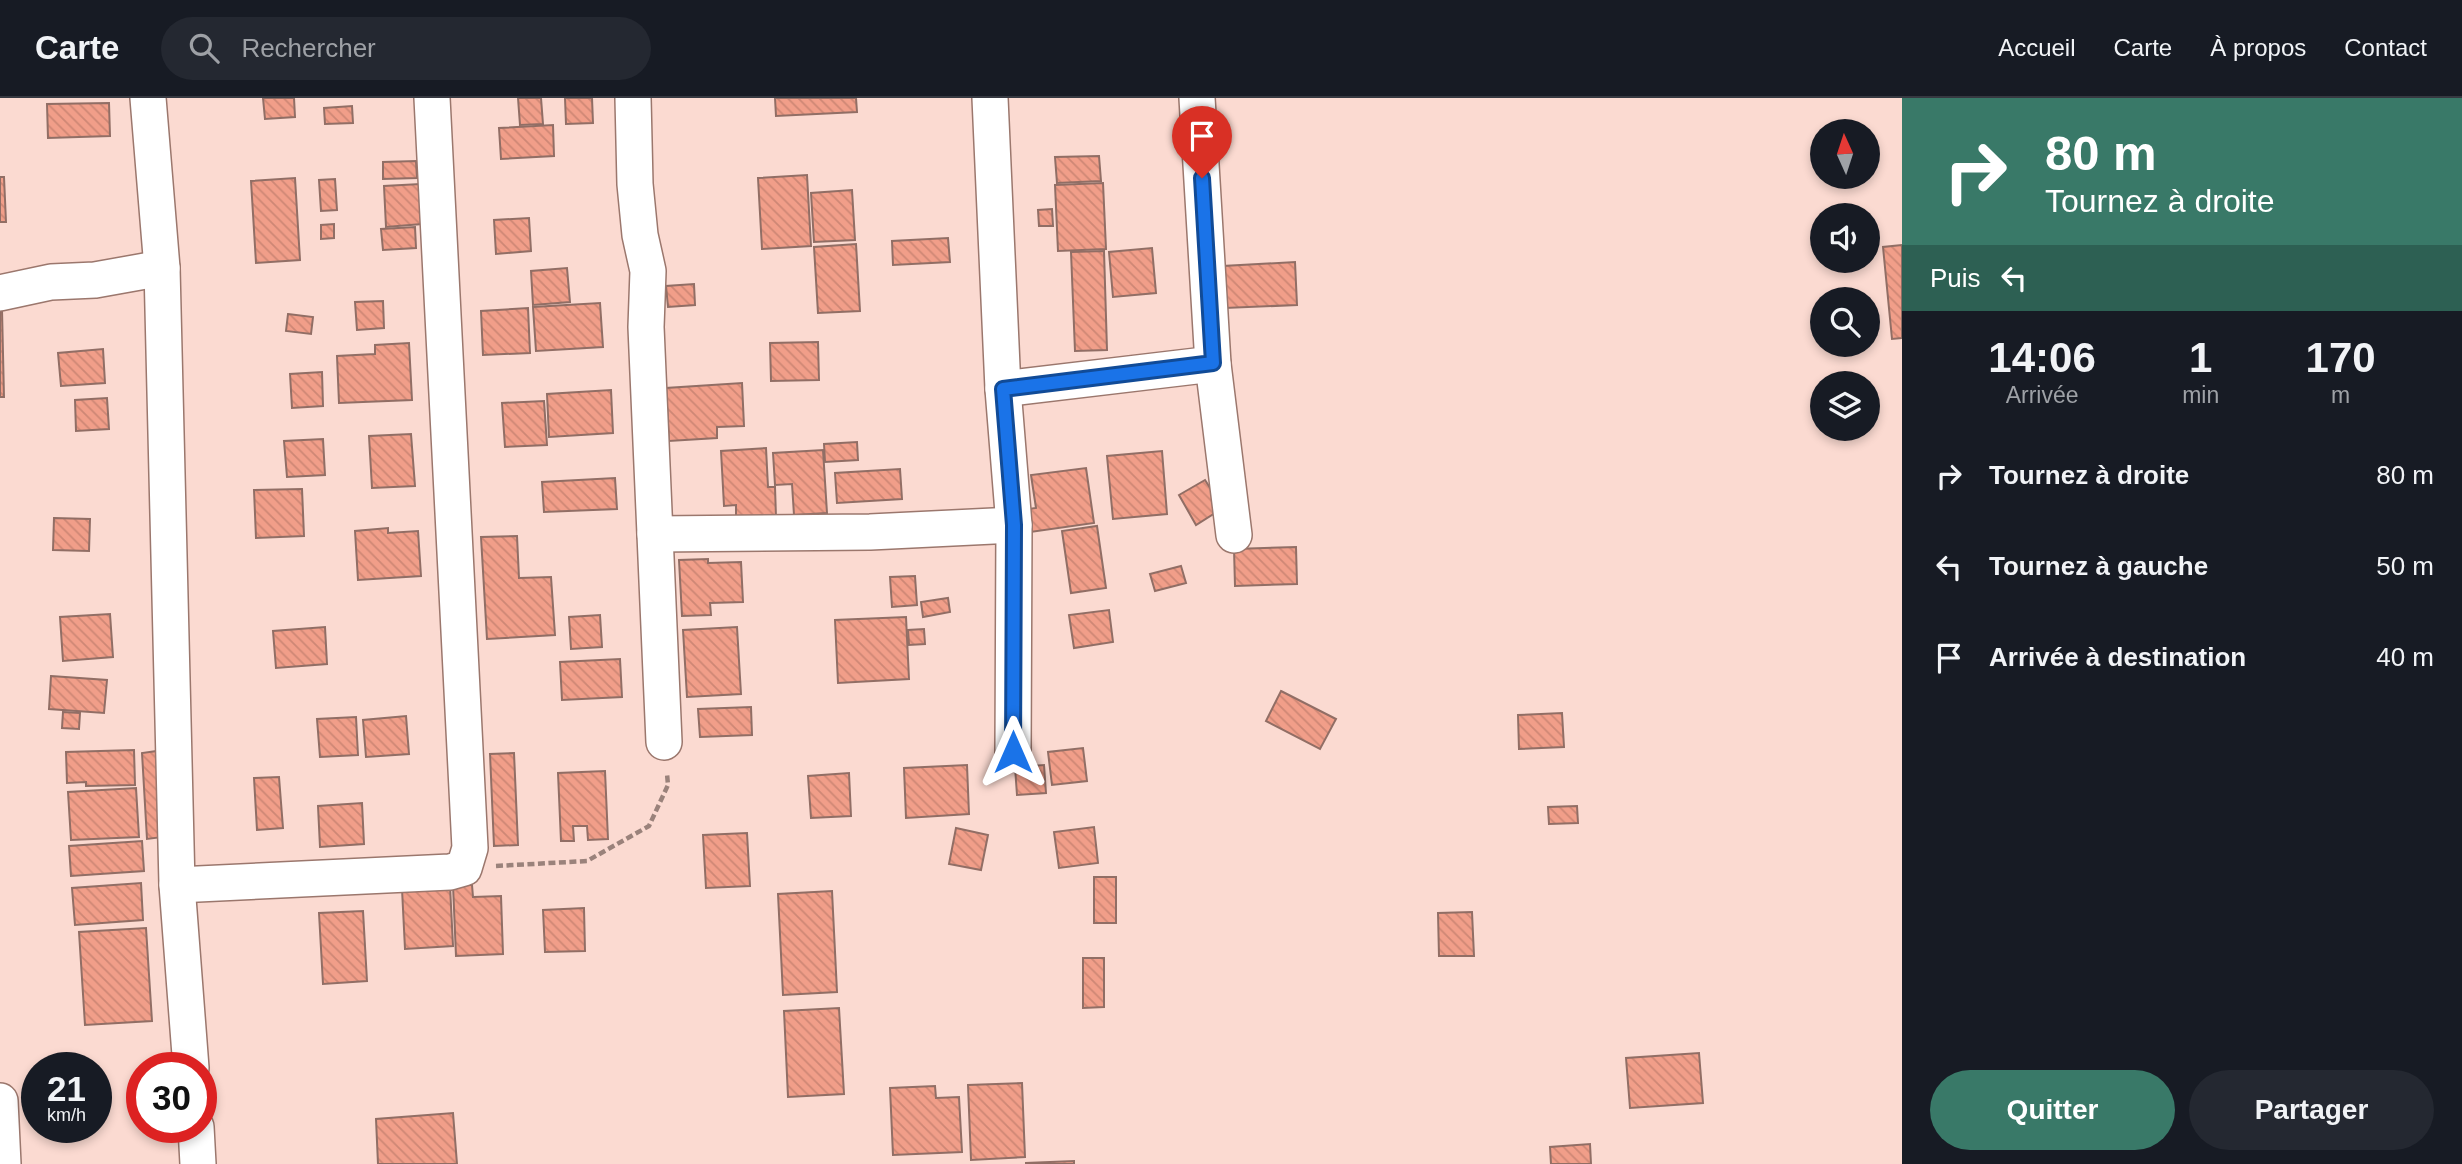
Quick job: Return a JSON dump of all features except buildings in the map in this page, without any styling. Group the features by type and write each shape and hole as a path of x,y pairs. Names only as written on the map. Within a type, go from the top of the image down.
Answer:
{"street":[{"path":"148,98 162,268 177,886 190,1052"},
{"path":"177,886 450,872 464,867 470,848 432,98"},
{"path":"633,98 635,184 640,235 648,271 646,327 664,742"},
{"path":"990,98 1003,389 1014,525 1013,752"},
{"path":"1197,98 1213,363 1234,535"},
{"path":"0,292 51,282 94,280 162,268"},
{"path":"1003,389 1213,363"},
{"path":"655,534 870,532 1014,525"},
{"path":"0,1101 3,1164"},
{"path":"197,1143 198,1164"}],"path":[{"path":"464,867 587,861 649,826 668,785 664,742"}],"route":[{"path":"1013,752 1014,525 1003,389 1213,363 1202,178"}]}
